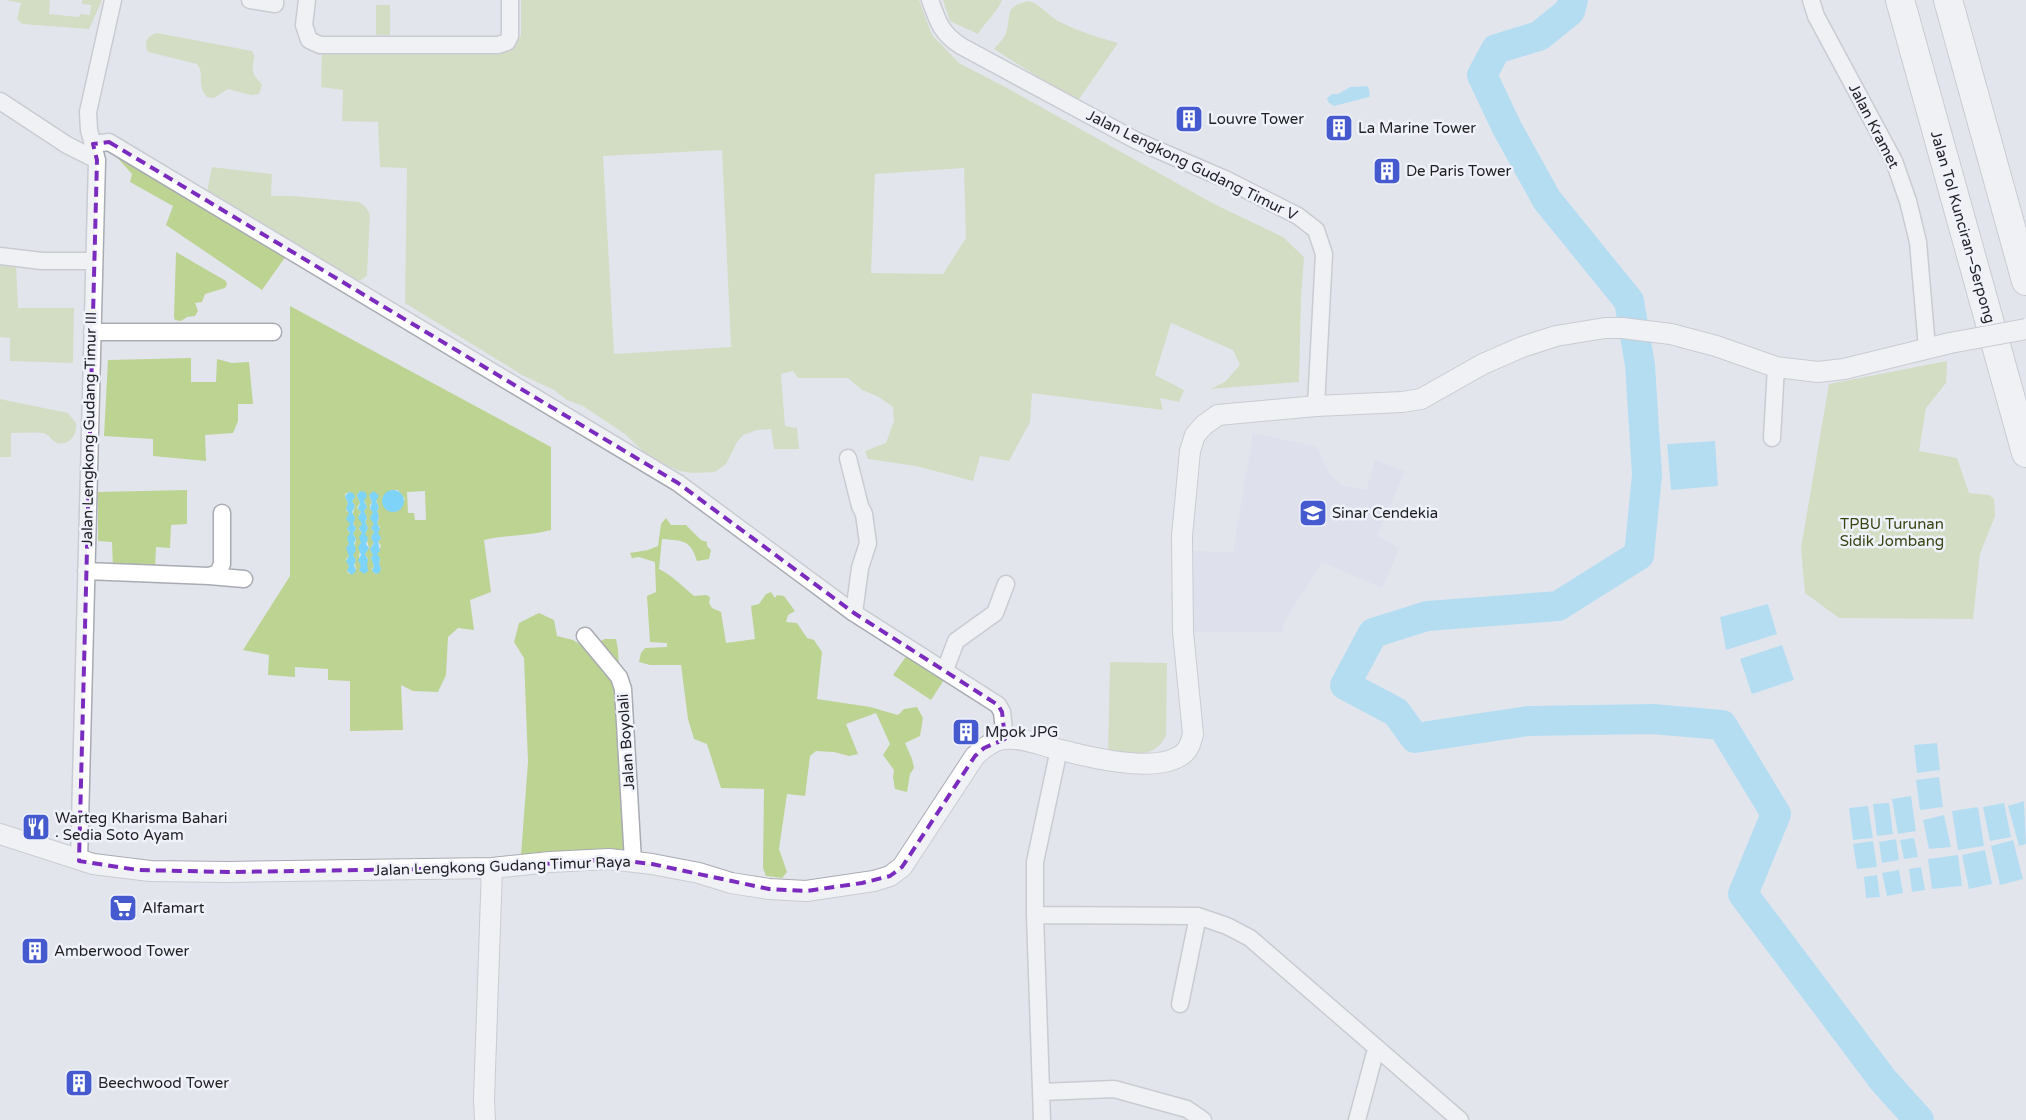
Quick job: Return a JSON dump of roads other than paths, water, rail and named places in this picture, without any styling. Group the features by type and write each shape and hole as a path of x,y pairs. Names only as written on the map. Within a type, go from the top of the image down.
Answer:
{"highway":[{"name":"Jalan Tol Kunciran–Serpong","path":"1900,0 2026,453"},
{"path":"1948,0 2026,281"}],"street":[{"name":"Jalan Lengkong Gudang Timur III","path":"79,861 97,160 89,130 88,112 113,0"},
{"path":"250,0 275,4 275,0"},
{"path":"307,0 304,25 309,40 320,45 498,45 507,42 510,36 510,0"},
{"name":"Jalan Lengkong Gudang Timur V","path":"930,0 939,26 948,38 961,46 1137,140 1225,179 1298,216 1316,230 1324,254 1316,406"},
{"name":"Jalan Kramet","path":"1811,0 1816,16 1894,161 1908,201 1918,242 1927,348"},
{"path":"0,100 68,145 97,160"},
{"path":"93,144 109,142 678,483 854,614 998,705 1002,712 1006,739"},
{"path":"0,256 42,261 93,262"},
{"name":"Jalan Lengkong Gudang Timur Raya","path":"0,834 79,861 105,867 165,872 492,868 550,862 609,860 633,861 699,873 731,883 769,890 806,890 862,884 890,876 902,867 975,756 984,748 1006,739 1019,739 1120,762 1146,764 1168,762 1182,756 1190,746 1193,734 1184,632 1182,550 1190,451 1196,435 1204,425 1218,415 1421,399 1483,364 1522,347 1566,334 1585,331 1622,328 1672,334 1716,346 1776,367 1832,372 1927,348 2026,329"},
{"path":"92,332 273,332"},
{"path":"1772,438 1776,367"},
{"path":"848,458 860,506 864,514 868,543 860,568 854,614"},
{"path":"210,576 218,573 222,564 222,513"},
{"path":"86,571 244,579"},
{"path":"945,670 956,641 995,613 1006,584"},
{"name":"Jalan Boyolali","path":"585,636 619,678 623,689 633,861"},
{"path":"1042,1120 1035,915 1036,862 1059,749"},
{"path":"485,1120 484,1099 492,868"},
{"path":"1035,915 1198,916 1226,926 1250,938 1460,1120"},
{"path":"1180,1004 1198,916"},
{"path":"1357,1120 1376,1048"},
{"path":"1042,1092 1114,1089 1187,1109 1204,1120"}],"water":[{"path":"1368,86 1369,97 1334,106 1328,102 1327,98 1332,94 1338,94 1350,87"},
{"path":"1715,441 1718,486 1671,490 1667,444"},
{"path":"393,490 401,493 404,501 401,509 393,512 385,509 382,501 385,493"},
{"path":"360,491 365,492 367,496 364,501 367,507 364,511 367,518 365,522 368,528 365,534 368,538 366,544 369,548 365,554 368,560 368,571 364,574 359,570 361,566 358,560 361,555 358,547 361,543 359,537 362,533 359,528 362,524 358,518 361,512 358,509 360,503 357,495"},
{"path":"374,491 379,496 376,501 379,507 377,523 380,529 378,533 381,538 378,542 380,551 377,554 380,558 379,564 381,569 376,574 372,571 374,566 371,558 373,555 370,549 374,543 371,538 374,532 371,528 374,524 370,518 373,512 370,509 372,502 369,495"},
{"path":"349,492 353,493 355,497 352,501 355,506 352,512 355,518 353,524 356,528 353,534 356,539 354,543 356,550 353,555 356,560 354,565 356,571 352,575 347,571 349,566 346,561 349,556 346,548 349,544 347,538 350,533 347,529 350,524 346,519 349,513 346,509 348,503 345,496"},
{"path":"1768,604 1777,634 1726,650 1720,617"},
{"path":"1782,645 1794,680 1752,694 1740,659"},
{"path":"1937,743 1940,770 1917,773 1914,745"},
{"path":"1939,777 1943,807 1920,810 1916,780"},
{"path":"1911,796 1916,831 1898,834 1892,799"},
{"path":"2024,801 2026,844 2019,846 2008,806"},
{"path":"1889,803 1893,834 1877,836 1873,804"},
{"path":"2004,803 2011,837 1990,841 1983,807"},
{"path":"1868,806 1873,838 1853,840 1849,808"},
{"path":"1978,807 1984,846 1958,850 1952,811"},
{"path":"1944,815 1951,847 1929,849 1923,820"},
{"path":"1914,838 1918,857 1904,859 1900,840"},
{"path":"1896,839 1899,860 1882,863 1879,842"},
{"path":"2013,840 2023,879 2000,885 1991,846"},
{"path":"1873,841 1877,867 1857,869 1853,844"},
{"path":"1985,850 1992,884 1969,889 1962,855"},
{"path":"1958,855 1962,886 1932,889 1928,859"},
{"path":"1921,867 1925,890 1912,892 1909,869"},
{"path":"1899,870 1903,893 1887,896 1882,873"},
{"path":"1877,875 1880,897 1866,898 1864,877"}],"waterway":[{"path":"1573,0 1570,11 1539,36 1496,49 1482,75 1507,128 1547,200 1629,301 1640,365 1647,475 1639,555 1558,606 1427,616 1373,633 1345,685 1396,712 1415,738 1528,721 1652,719 1722,725 1776,814 1743,894 1883,1080 1919,1120"}],"place":[{"name":"Louvre Tower","path":"1189,119"},
{"name":"La Marine Tower","path":"1339,128"},
{"name":"De Paris Tower","path":"1387,171"},
{"name":"Sinar Cendekia","path":"1313,513"},
{"name":"Mpok JPG","path":"966,732"},
{"name":"Warteg Kharisma Bahari · Sedia Soto Ayam","path":"36,827"},
{"name":"Alfamart","path":"123,908"},
{"name":"Amberwood Tower","path":"35,951"},
{"name":"Beechwood Tower","path":"79,1083"}],"park label":[{"name":"TPBU Turunan Sidik Jombang","path":"1892,532"}]}
